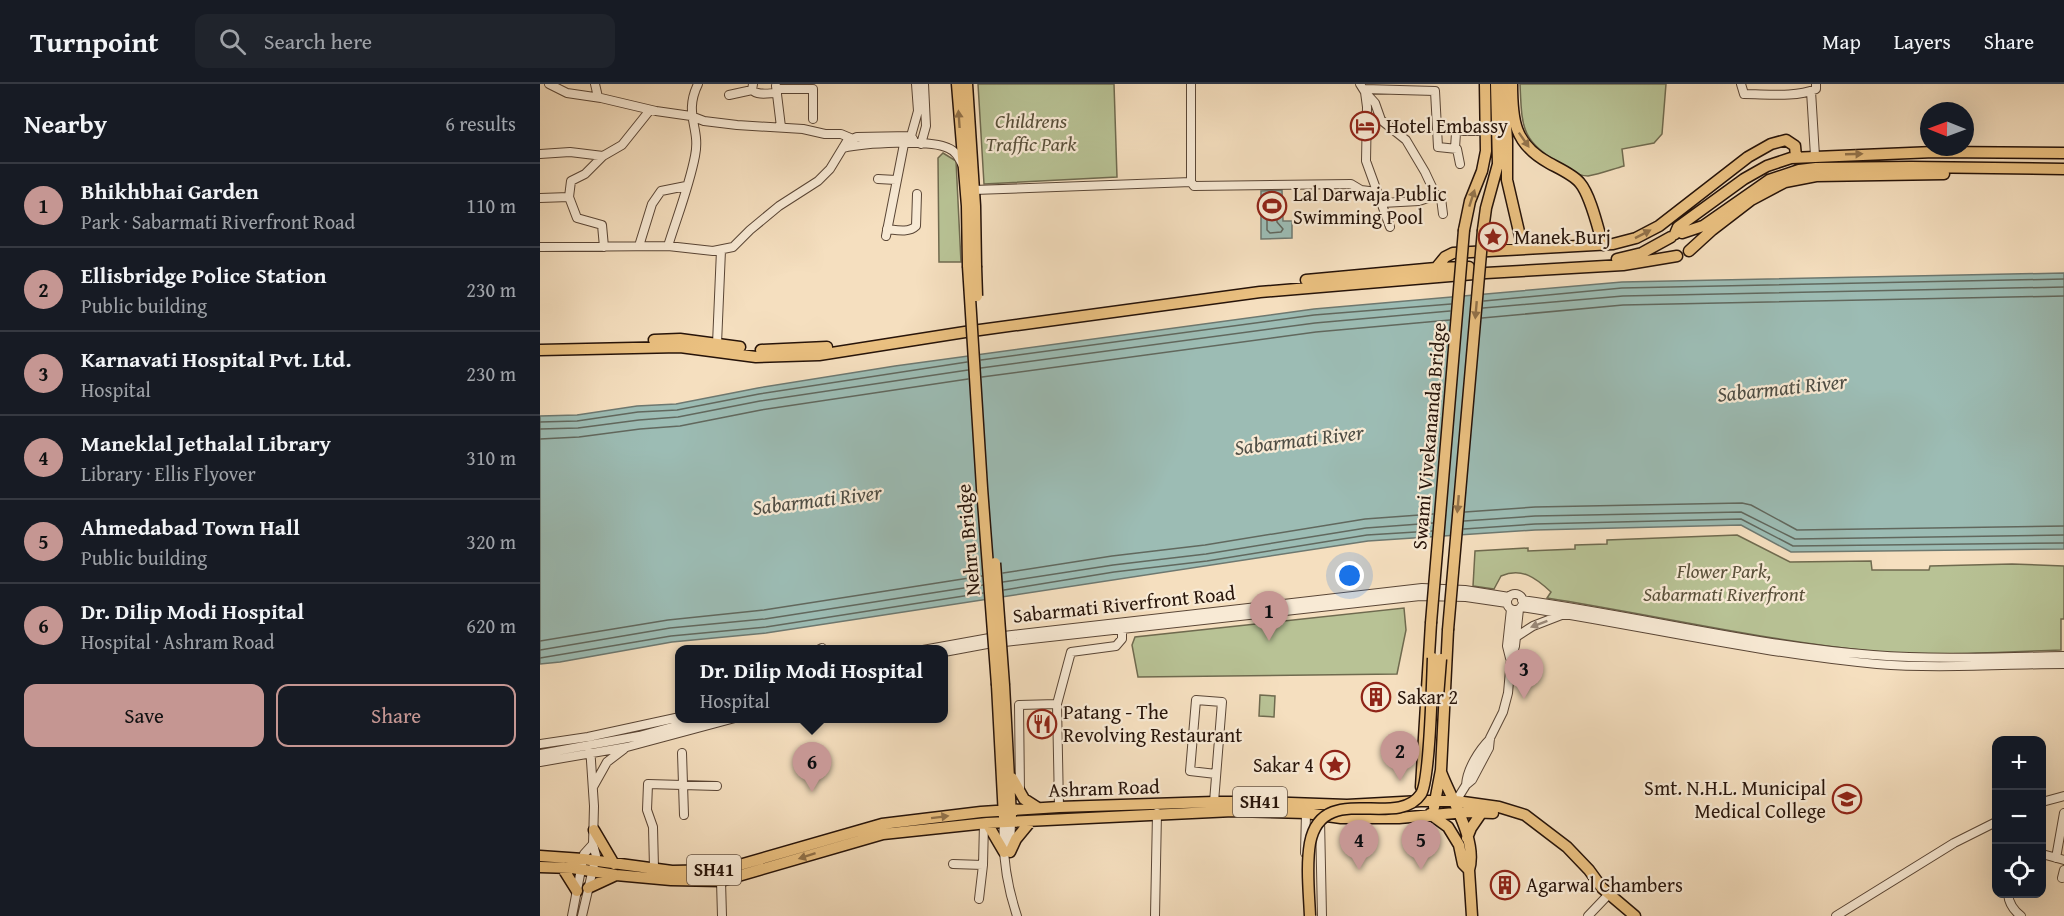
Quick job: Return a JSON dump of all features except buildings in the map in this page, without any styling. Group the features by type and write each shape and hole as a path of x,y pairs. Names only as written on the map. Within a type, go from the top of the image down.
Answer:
{"main road":[{"path":"957,84 972,266"},
{"path":"967,84 974,190 972,266"},
{"name":"Swami Vivekananda Bridge","path":"1430,642 1464,230 1470,201 1482,171 1486,151 1485,84"},
{"name":"Swami Vivekananda Bridge","path":"1447,638 1483,230 1486,208 1498,164 1496,84"},
{"path":"1503,84 1508,148 1507,180 1523,249"},
{"path":"1512,84 1511,110 1523,141 1538,157 1580,183 1591,206 1603,245"},
{"path":"1436,268 1445,257 1454,253 1603,245 1636,238 1659,226 1748,158 1771,144 1786,140 1795,146 1796,157"},
{"path":"1677,256 1669,248 1678,227 1744,179 1767,166 1796,157 1934,152 2064,153"},
{"path":"540,343 680,339 758,350 819,348 963,325 1261,286 1436,268 1622,259 1642,254 1676,235 1703,226 1769,180 1799,170 1899,167 2064,169"},
{"path":"540,350 680,347 756,357 819,355 965,332 1260,292 1464,274 1623,265 1684,255 1751,200 1785,182 1816,176 1981,173 2064,176"},
{"path":"1676,235 1690,240 1689,251"},
{"name":"Nehru Bridge","path":"972,266 1001,685 1010,775 1007,816"},
{"path":"1432,816 1441,770 1447,638"},
{"path":"1316,916 1315,855 1317,840 1330,820 1348,813 1405,811 1418,806 1427,797 1431,786 1438,692 1447,638"},
{"path":"1430,642 1420,770 1421,801 1432,816 1455,835 1460,845 1463,864 1469,870"},
{"path":"1308,916 1310,841 1317,825 1326,815 1345,808 1402,807 1413,802 1421,794 1427,763 1433,658 1430,642"},
{"name":"Nehru Bridge","path":"1001,685 1003,788 1007,816"},
{"path":"1441,770 1456,801 1467,838 1471,861 1469,870 1472,916"},
{"path":"1010,775 1020,794 1027,802 1038,808"},
{"path":"1003,788 986,810 984,819 1006,854 1030,822"},
{"name":"Ashram Road","path":"540,856 671,880 721,881 883,834 1007,816 1038,808 1214,802 1347,805 1456,801 1499,807 1525,815 1567,847 1607,895 1635,916"},
{"name":"Ashram Road","path":"1007,816 1030,822 1157,813 1233,811 1306,813 1341,818 1390,818 1482,812 1523,821 1563,852 1627,916"},
{"path":"1467,838 1482,812"},
{"name":"Ashram Road","path":"615,869 722,870 882,825 984,819"},
{"path":"562,867 583,890 615,869 594,830"},
{"name":"Ashram Road","path":"540,867 582,864"}],"street":[{"path":"549,84 567,93 691,116 704,121 841,134 853,139"},
{"path":"595,84 598,98"},
{"path":"668,246 695,156 697,138 691,116 692,98 698,84"},
{"path":"916,84 918,111 916,141"},
{"path":"843,148 870,143 904,144 916,141 926,126 924,84"},
{"path":"1191,84 1191,182 1194,186 1351,184 1360,190 1377,192"},
{"path":"1741,84 1744,94 1805,94 1813,87"},
{"path":"729,95 752,87 754,93 763,94 776,89 813,89 813,118"},
{"path":"1813,87 1815,156"},
{"path":"1363,89 1403,88 1436,92 1437,144 1440,148 1455,148"},
{"path":"776,89 781,127"},
{"path":"1363,89 1367,107 1366,161 1390,227"},
{"path":"1363,89 1375,103 1381,120 1406,140 1432,187 1428,198 1419,201 1382,203"},
{"path":"603,247 602,225 577,218 569,197 571,181 585,174 603,156 622,145 650,110"},
{"path":"1460,164 1458,151 1455,148 1456,133 1479,130"},
{"path":"540,247 668,246 694,250 721,250 733,247 778,206 819,181 830,169 847,141 853,139 880,136 946,146 958,157 963,166"},
{"path":"904,144 886,233 913,229 916,226 917,194"},
{"path":"540,154 570,152 603,156"},
{"path":"878,179 896,180"},
{"path":"974,190 1191,182"},
{"path":"639,246 652,204 661,191 686,186"},
{"path":"1431,194 1442,198 1443,214"},
{"path":"540,198 569,197"},
{"path":"717,344 721,250"},
{"name":"Sabarmati Riverfront Road","path":"948,651 987,644 1422,588 1465,590 1515,604"},
{"path":"1515,604 1564,614 1607,617"},
{"path":"1515,604 1607,617 1757,648 1938,665 2064,664"},
{"path":"1456,801 1503,711 1508,693 1511,659 1516,637 1515,604"},
{"path":"1511,659 1507,646 1515,604"},
{"path":"1516,637 1533,626 1564,614"},
{"path":"1059,807 1058,704 1071,652 1116,646 1122,639 1122,626"},
{"name":"Sabarmati Riverfront Road","path":"948,645 995,637 1122,626"},
{"path":"1870,659 2064,656"},
{"path":"1214,802 1222,702 1196,700 1190,771 1216,774"},
{"path":"1020,794 1019,705 1058,704"},
{"path":"593,787 606,762 638,736 675,719"},
{"path":"540,762 686,723"},
{"path":"540,744 638,736 708,723"},
{"path":"540,753 627,747"},
{"path":"572,916 594,867 596,856 593,844 593,787 590,750"},
{"path":"682,753 684,815"},
{"path":"654,868 653,827 646,810 648,784 717,786"},
{"path":"2046,801 2064,796"},
{"path":"1155,916 1157,813"},
{"path":"1306,813 1308,916"},
{"path":"2060,859 2064,813"},
{"path":"1007,816 1006,854 1011,897 1017,916"},
{"path":"1320,816 1322,916"},
{"path":"979,899 983,865 984,819"},
{"path":"1836,916 1954,843 1992,824"},
{"path":"582,916 582,864 584,854 593,844"},
{"path":"953,864 983,865"},
{"path":"721,881 722,916"},
{"path":"1588,916 1607,895"},
{"path":"2008,898 2014,911 2021,916"}],"green space":[{"name":"Childrens Traffic Park","path":"978,84 1114,84 1117,177 984,184"},
{"path":"1520,84 1666,84 1662,134 1654,143 1622,149 1624,166 1588,176 1578,174 1549,156 1531,141 1523,123"},
{"path":"943,153 956,161 961,262 939,262 938,158"},
{"name":"Flower Park, Sabarmati Riverfront","path":"1737,535 1790,562 1871,561 1872,570 1929,570 1930,566 2012,564 2064,566 2064,619 2061,619 2061,650 1942,654 1870,651 1748,634 1547,598 1551,592 1534,578 1522,573 1501,576 1494,589 1473,586 1475,551 1528,548 1528,551 1575,549 1575,545 1607,544 1607,540"},
{"path":"1404,608 1406,630 1397,674 1138,677 1132,645 1135,637"},
{"path":"1260,695 1275,696 1274,717 1259,716"}],"water":[{"name":"Lal Darwaja Public Swimming Pool","path":"1282,190 1283,221 1292,221 1292,238 1261,239 1261,191"},
{"name":"Sabarmati River","path":"2064,273 2064,549 1791,552 1741,525 1535,530 1368,541 766,633 672,642 540,664 540,416 577,415 637,406 676,404 895,366 1314,309 1622,282"}],"place":[{"name":"Hotel Embassy","path":"1365,126"},
{"name":"Lal Darwaja Public Swimming Pool","path":"1272,206"},
{"name":"Manek Burj","path":"1493,237"},
{"name":"Bhikhbhai Garden","path":"1269,641"},
{"name":"Sakar 2","path":"1376,697"},
{"name":"Karnavati Hospital Pvt. Ltd.","path":"1524,699"},
{"name":"Patang - The Revolving Restaurant","path":"1042,724"},
{"name":"Sakar 4","path":"1335,765"},
{"name":"Ellisbridge Police Station","path":"1400,781"},
{"name":"Dr. Dilip Modi Hospital","path":"812,792"},
{"name":"Smt. N.H.L. Municipal Medical College","path":"1847,799"},
{"name":"Maneklal Jethalal Library","path":"1359,870"},
{"name":"Ahmedabad Town Hall","path":"1421,870"},
{"name":"Agarwal Chambers","path":"1505,885"}]}
